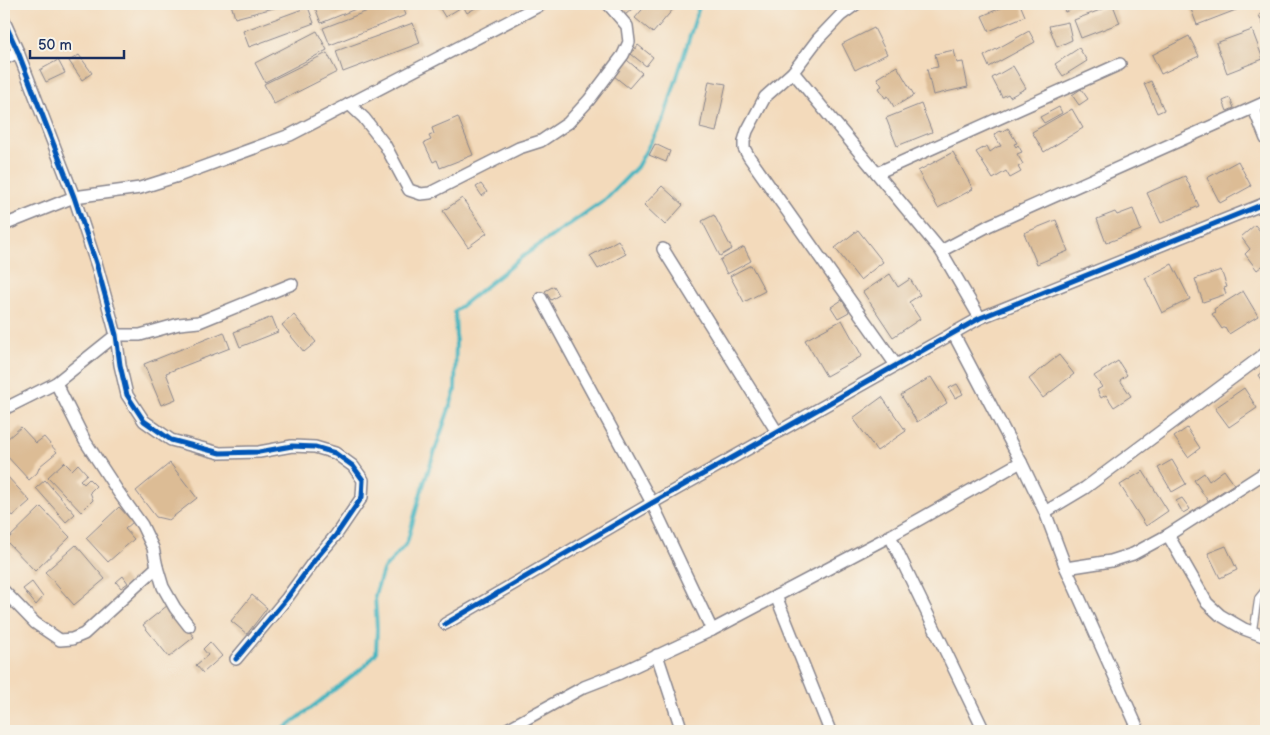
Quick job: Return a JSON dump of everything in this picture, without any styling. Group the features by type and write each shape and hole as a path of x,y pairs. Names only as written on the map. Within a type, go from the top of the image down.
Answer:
{"street":[{"path":"4,225 74,197 140,188 290,135 542,4"},
{"path":"349,104 364,118 385,145 409,190 421,194 430,193 519,148 541,141 568,123 579,112 623,55 629,42 627,26 608,4"},
{"path":"856,4 841,15 818,39 793,72 765,97 744,140 744,148 896,365"},
{"path":"4,21 18,52 74,197 97,266 116,335 127,395 144,421 171,440 220,453 259,452 292,446 315,447 335,453 353,466 363,480 362,497 336,535 236,659"},
{"path":"4,59 18,52"},
{"path":"878,173 1120,64"},
{"path":"793,72 941,251 980,318"},
{"path":"941,251 990,225 1254,109 1266,102"},
{"path":"1254,109 1266,139"},
{"path":"445,624 652,503 980,318 1266,203"},
{"path":"663,248 777,432"},
{"path":"4,408 56,383 116,335 140,335 180,324 199,322 292,284"},
{"path":"541,298 652,503 712,630"},
{"path":"953,333 1021,462 1045,512 1066,568 1139,731"},
{"path":"1045,512 1084,488 1266,353"},
{"path":"56,383 84,441 142,525 153,548 163,587 175,608 189,626"},
{"path":"504,731 584,688 712,630 890,536 1021,462"},
{"path":"1066,568 1111,561 1133,554 1168,535 1266,472"},
{"path":"1168,535 1207,602 1220,615 1244,629 1266,637"},
{"path":"890,536 984,731"},
{"path":"4,591 35,623 60,640 72,639 84,634 157,567"},
{"path":"776,596 830,731"},
{"path":"657,655 682,731"}],"lane":[{"path":"1252,632 1258,598 1266,588"}],"building":[{"path":"231,4 289,4 235,18"},
{"path":"368,4 321,23 314,5"},
{"path":"386,4 402,4 406,15 330,45 323,28"},
{"path":"437,4 457,4 460,8 445,17"},
{"path":"462,4 482,4 467,13"},
{"path":"615,4 638,4 625,15"},
{"path":"647,4 670,4 674,8 653,33 635,18"},
{"path":"1010,4 1020,4 1025,16 989,31 982,16"},
{"path":"1062,4 1084,4 1065,12"},
{"path":"1189,4 1239,4 1241,8 1197,25"},
{"path":"1113,5 1120,23 1081,38 1074,20"},
{"path":"308,7 314,23 249,47 243,31"},
{"path":"1266,11 1266,31 1259,15"},
{"path":"1068,22 1072,40 1057,47 1049,26"},
{"path":"413,23 420,43 343,72 336,51"},
{"path":"874,28 887,54 855,70 842,44"},
{"path":"1252,30 1263,59 1227,73 1216,43"},
{"path":"317,31 327,50 265,82 255,63"},
{"path":"1029,31 1035,42 989,67 984,56"},
{"path":"1189,36 1199,56 1161,74 1152,55"},
{"path":"638,45 653,57 646,66 631,54"},
{"path":"1079,48 1087,61 1063,76 1055,64"},
{"path":"954,50 957,63 963,62 968,87 933,95 927,69 938,67 935,54"},
{"path":"327,53 337,72 274,104 264,84"},
{"path":"79,55 92,73 82,80 69,61"},
{"path":"58,60 65,73 46,82 40,70"},
{"path":"627,60 642,73 629,88 614,76"},
{"path":"897,66 914,95 894,107 888,96 885,98 879,88 882,86 877,78"},
{"path":"1013,66 1026,88 1010,97 1008,94 1002,97 992,78"},
{"path":"709,81 726,84 716,132 700,128"},
{"path":"1151,81 1164,110 1157,113 1144,84"},
{"path":"1081,89 1088,99 1079,105 1072,95"},
{"path":"1230,98 1234,108 1227,111 1223,101"},
{"path":"921,104 932,132 897,146 886,118"},
{"path":"1059,107 1062,113 1044,123 1040,117"},
{"path":"1072,109 1083,128 1044,152 1032,132"},
{"path":"458,117 473,155 440,168 437,160 433,162 424,143 431,140 429,136 434,134 432,128"},
{"path":"1008,128 1017,143 1014,144 1016,147 1018,145 1022,152 1017,154 1023,164 1018,167 1021,172 1010,178 1006,171 993,179 976,152 987,146 990,152 1001,146 994,135"},
{"path":"655,144 670,151 666,162 649,155"},
{"path":"953,152 973,189 938,208 918,171"},
{"path":"1238,161 1251,186 1220,203 1207,178"},
{"path":"1185,176 1199,206 1161,223 1147,193"},
{"path":"481,184 487,192 482,196 476,187"},
{"path":"662,186 683,205 665,225 644,205"},
{"path":"462,198 487,233 468,247 443,211"},
{"path":"1133,209 1141,230 1106,243 1097,219 1115,212 1117,215"},
{"path":"714,215 732,249 720,256 702,221"},
{"path":"1056,220 1068,251 1037,264 1024,233"},
{"path":"1255,225 1260,231 1266,226 1266,263 1257,270 1245,254 1250,249 1241,237"},
{"path":"858,230 883,262 860,280 835,248"},
{"path":"618,240 626,254 598,269 590,256"},
{"path":"744,247 751,261 727,274 720,260"},
{"path":"1172,264 1190,299 1162,313 1145,278"},
{"path":"751,265 765,291 744,302 730,276"},
{"path":"1221,270 1227,287 1224,288 1226,294 1203,302 1195,279"},
{"path":"890,274 898,287 910,279 920,295 909,302 920,319 893,337 863,292"},
{"path":"554,286 559,295 551,300 545,291"},
{"path":"1243,291 1258,316 1229,334 1225,327 1222,329 1212,314 1215,312 1214,309"},
{"path":"842,300 849,312 838,318 831,307"},
{"path":"294,315 316,342 304,352 282,325"},
{"path":"272,317 278,332 240,347 234,332"},
{"path":"842,320 862,356 826,376 805,340"},
{"path":"224,332 230,348 166,373 176,399 161,405 144,364"},
{"path":"1059,355 1074,374 1043,398 1029,379"},
{"path":"1118,361 1127,375 1120,380 1131,396 1114,407 1106,395 1101,398 1097,390 1102,387 1094,376"},
{"path":"1266,370 1266,386 1259,375"},
{"path":"931,377 947,403 917,422 901,395"},
{"path":"957,384 963,394 955,398 949,388"},
{"path":"1244,388 1257,408 1229,427 1215,408"},
{"path":"882,397 906,431 877,451 853,418"},
{"path":"21,427 36,443 44,437 57,452 40,466 37,473 29,480 5,454 7,439"},
{"path":"1187,428 1200,448 1188,457 1174,437"},
{"path":"1172,460 1186,484 1172,492 1158,468"},
{"path":"64,462 72,470 78,464 87,474 80,480 84,484 89,479 96,486 90,492 93,500 81,512 48,477"},
{"path":"170,463 197,498 169,520 156,517 136,491"},
{"path":"1224,470 1234,484 1208,501 1194,480 1204,473 1209,481"},
{"path":"1143,471 1168,511 1146,526 1120,485"},
{"path":"6,475 30,501 13,516 4,507 4,477"},
{"path":"45,480 75,514 66,522 36,488"},
{"path":"1182,498 1190,509 1183,513 1176,501"},
{"path":"41,507 70,537 35,571 6,541"},
{"path":"119,507 133,522 125,529 134,539 108,562 86,538"},
{"path":"76,545 105,579 74,605 45,572"},
{"path":"1226,546 1237,570 1220,578 1208,553"},
{"path":"123,576 128,583 121,588 116,582"},
{"path":"32,582 43,597 36,605 23,589"},
{"path":"252,595 267,608 247,634 231,621"},
{"path":"168,605 194,637 169,657 143,625"},
{"path":"210,642 222,656 203,673 196,665 208,655 203,649"}],"waterway":[{"path":"281,731 365,666 376,653 375,595 383,570 407,543 421,492 455,391 455,311 526,254 606,199 637,167 664,118 700,4"}],"cycle path":[{"path":"4,21 18,52 74,197 97,266 116,335 127,395 144,421 171,440 220,453 259,452 292,446 315,447 335,453 353,466 363,480 362,497 336,535 236,659"},
{"path":"445,624 652,503 980,318 1266,203"}]}
